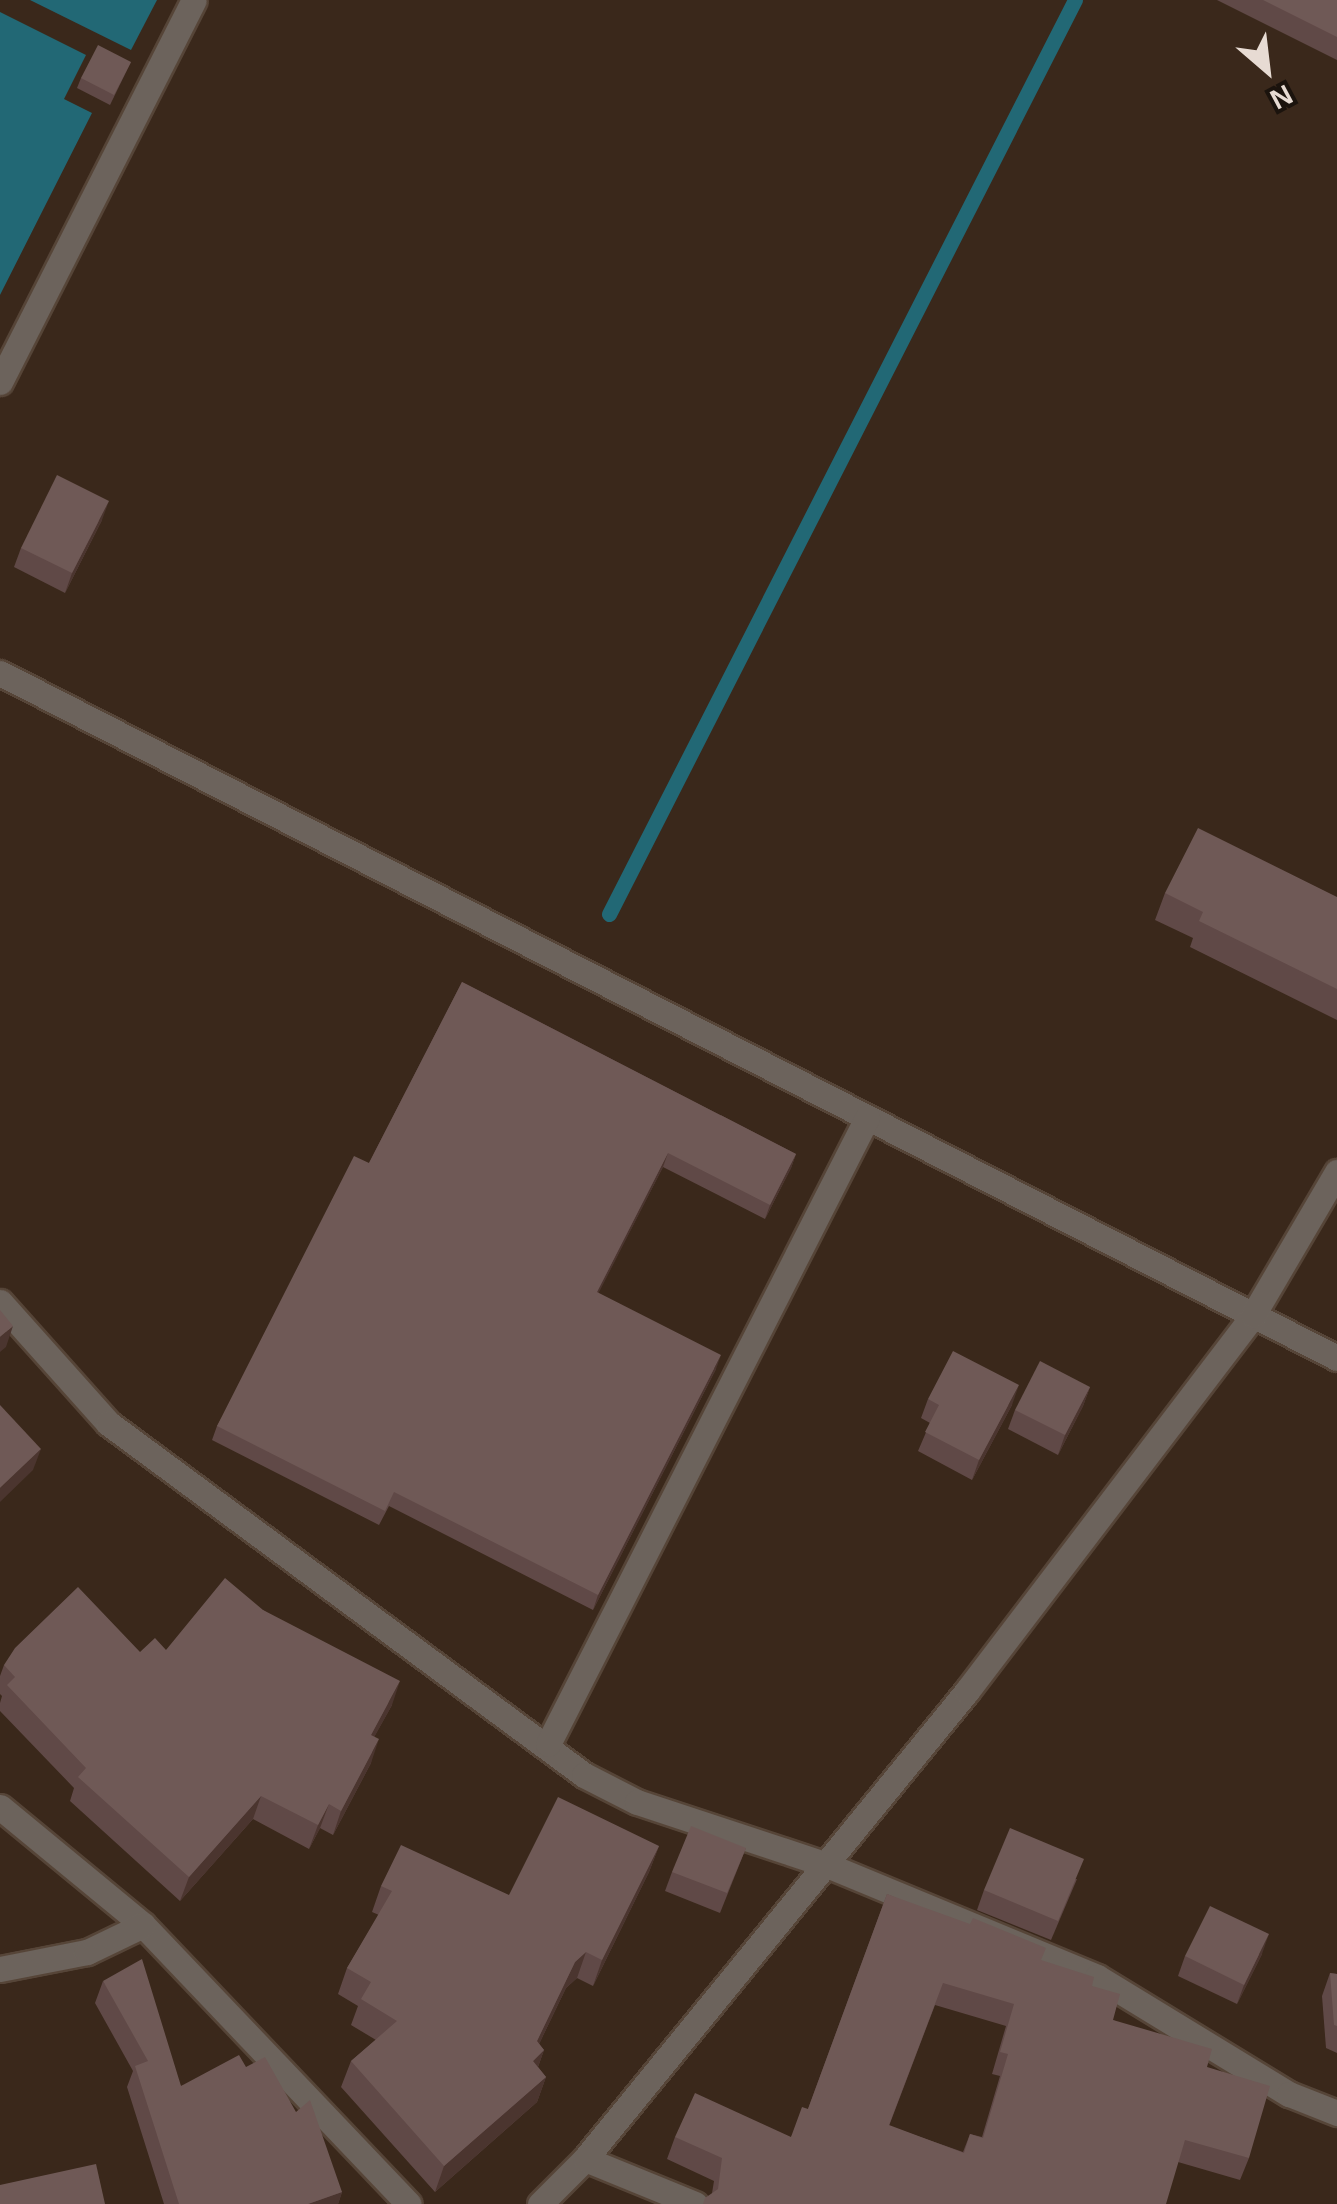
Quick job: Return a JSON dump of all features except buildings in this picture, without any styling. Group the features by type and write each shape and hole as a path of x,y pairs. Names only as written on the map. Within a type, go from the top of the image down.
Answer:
{"street":[{"path":"0,382 194,0"},
{"path":"0,673 1337,1358"},
{"path":"548,1744 867,1118"},
{"path":"540,2204 585,2159 827,1865 1253,1316 1337,1172"},
{"path":"0,1302 108,1423 548,1744 584,1775 637,1802 827,1865 1097,1977 1289,2094 1337,2113"},
{"path":"0,1806 143,1925 408,2204"},
{"path":"0,1969 88,1952 143,1925"},
{"path":"585,2159 696,2204"}],"water":[{"path":"30,0 157,0 131,50"},
{"path":"0,12 86,55 64,99 92,113 0,295"}],"waterway":[{"path":"609,914 1075,0"}]}
